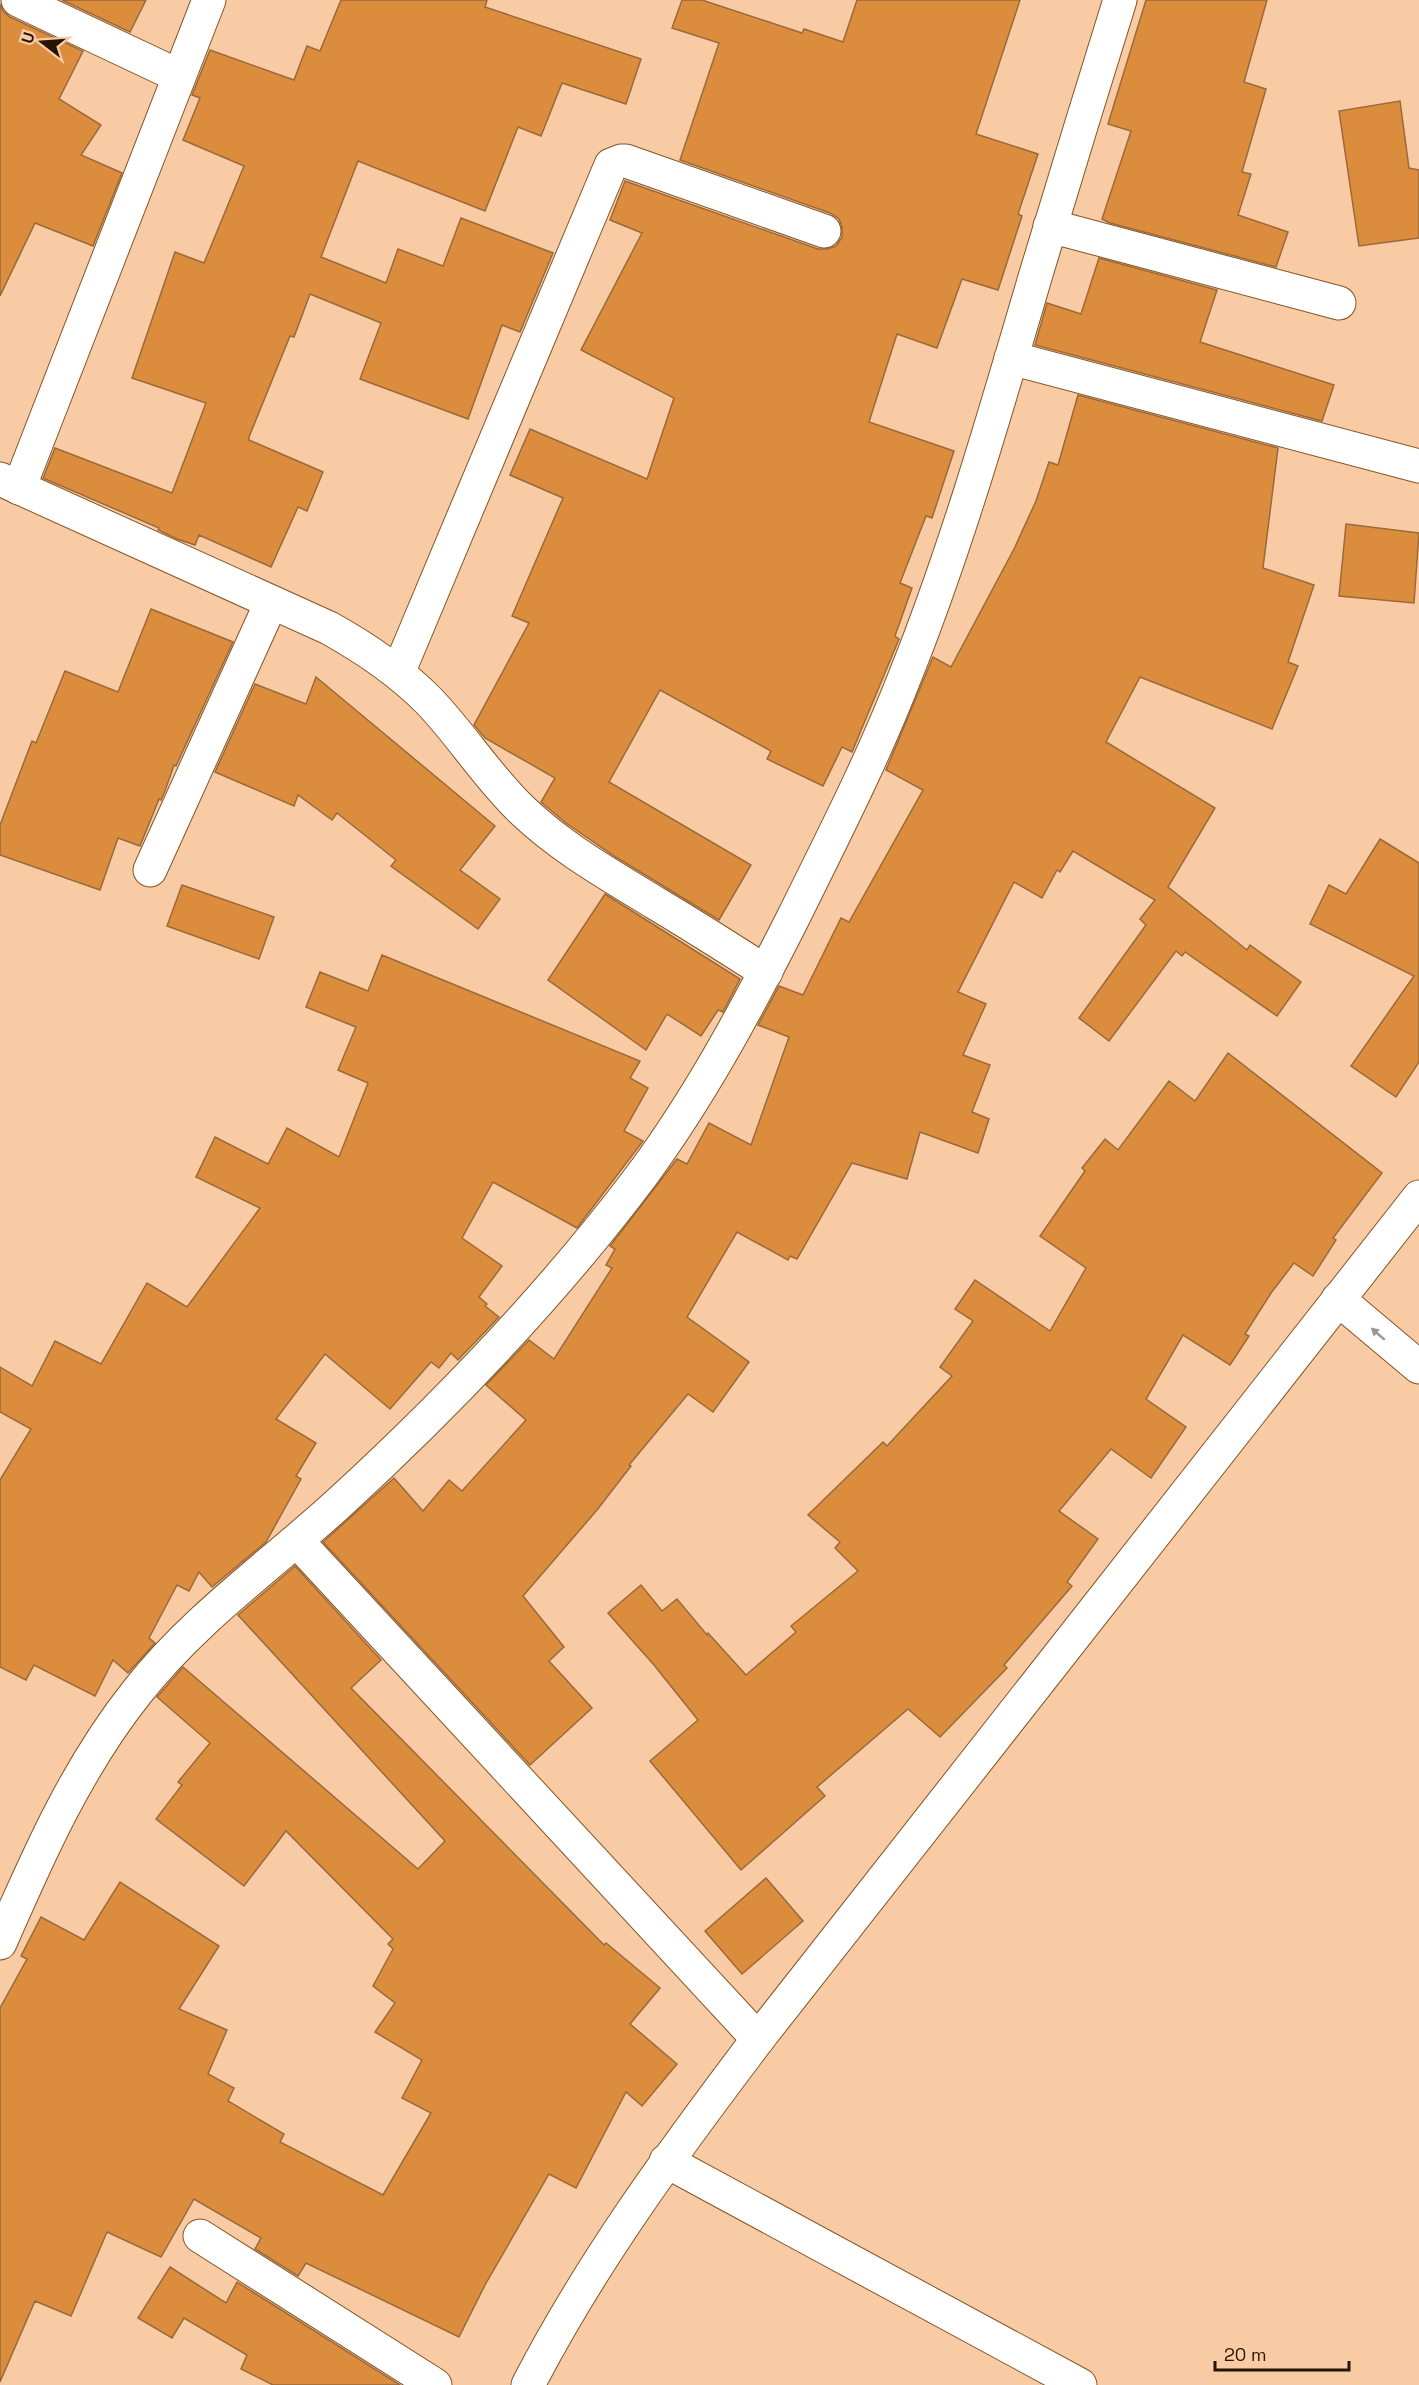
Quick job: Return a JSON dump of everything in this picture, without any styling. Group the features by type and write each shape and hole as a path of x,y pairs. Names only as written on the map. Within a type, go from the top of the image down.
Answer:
{"street":[{"path":"18,0 180,76"},
{"path":"209,0 180,76 9,483 329,628 358,644 398,673 429,701 489,776 523,811 549,833 579,857 766,972"},
{"path":"0,1943 42,1847 93,1755 135,1693 185,1638 236,1591 297,1541 400,1446 486,1360 599,1231 647,1168 724,1051 766,972 864,774 905,678 947,564 1120,0"},
{"path":"398,673 611,165 626,161 824,231"},
{"path":"1050,226 1339,303"},
{"path":"1011,358 1419,466"},
{"path":"150,870 271,603"},
{"path":"528,2385 595,2269 666,2161 758,2039 1419,1197"},
{"path":"1338,1299 1419,1367"},
{"path":"297,1541 758,2039"},
{"path":"666,2161 1080,2385"},
{"path":"200,2236 435,2385"}],"building":[{"path":"62,0 146,0 130,32"},
{"path":"341,0 487,0 485,7 641,59 626,104 562,83 541,136 518,127 485,211 358,161 321,257 386,283 398,249 443,266 461,218 553,253 520,332 502,325 468,419 360,379 381,323 310,294 294,337 290,336 249,437 249,440 323,472 307,511 298,507 271,567 199,535 195,545 177,539 158,530 159,528 43,478 55,448 172,493 206,403 132,378 175,252 204,263 244,166 183,140 200,98 192,95 210,50 294,80 307,46 320,51"},
{"path":"682,0 702,0 802,33 804,29 843,42 857,0 1020,0 976,134 1038,154 1018,214 1022,216 998,290 962,279 937,348 897,334 869,422 954,451 932,518 926,516 900,583 912,588 895,636 899,639 852,752 842,747 823,786 767,759 771,751 660,690 609,782 751,865 719,920 614,856 566,823 541,802 555,778 485,738 474,725 529,623 512,616 563,498 510,475 530,429 647,479 674,398 581,350 642,233 610,220 625,181 818,249 836,246 842,237 839,219 830,213 680,160 719,43 672,28"},
{"path":"1146,0 1267,0 1244,82 1266,89 1242,172 1251,174 1238,215 1288,232 1276,267 1102,219 1131,131 1108,124"},
{"path":"0,4 3,11 10,17 83,51 59,99 101,125 81,155 122,173 93,246 35,223 0,296"},
{"path":"1400,101 1409,168 1419,170 1419,238 1359,246 1339,111"},
{"path":"1099,258 1217,290 1200,342 1334,385 1322,421 1035,345 1047,303 1081,314"},
{"path":"1078,395 1278,448 1263,568 1314,585 1288,662 1298,666 1272,729 1140,677 1106,742 1215,808 1168,887 1247,950 1250,945 1301,982 1277,1016 1185,952 1182,956 1176,951 1109,1041 1079,1018 1146,925 1140,919 1155,900 1073,851 1060,872 1057,870 1042,898 1014,882 958,992 986,1004 963,1055 990,1065 972,1112 989,1119 978,1153 920,1132 907,1179 852,1163 797,1259 790,1256 788,1260 737,1232 687,1317 749,1362 713,1412 688,1394 629,1465 631,1466 597,1510 523,1596 564,1647 549,1661 592,1708 530,1765 323,1542 394,1478 423,1511 449,1480 462,1491 526,1420 486,1385 529,1340 554,1359 612,1268 606,1265 615,1249 610,1246 677,1159 687,1164 709,1123 751,1145 789,1037 758,1025 779,986 803,995 841,918 849,922 923,790 886,770 933,657 951,667 1014,549 1036,501 1049,462 1058,465"},
{"path":"1346,524 1419,533 1414,603 1339,596"},
{"path":"151,609 233,642 176,766 174,765 140,846 118,838 100,890 0,855 0,825 32,741 36,743 65,671 118,692"},
{"path":"316,677 495,826 460,870 500,899 478,929 391,866 396,860 337,813 332,820 298,795 294,806 215,772 255,684 306,704"},
{"path":"1380,839 1419,863 1419,1062 1396,1097 1351,1066 1414,976 1310,924 1329,885 1346,894"},
{"path":"182,885 274,917 259,959 167,926"},
{"path":"605,894 740,979 723,1012 718,1010 701,1036 667,1014 646,1050 548,980"},
{"path":"382,955 640,1061 630,1078 648,1088 624,1131 643,1141 577,1228 493,1182 462,1238 502,1266 479,1297 487,1304 485,1306 499,1317 458,1360 451,1353 439,1368 431,1362 390,1409 325,1354 276,1419 316,1443 296,1476 301,1479 266,1542 212,1587 199,1572 189,1591 177,1585 149,1638 155,1643 128,1673 113,1660 95,1696 34,1665 26,1680 0,1667 0,1480 31,1429 0,1412 0,1367 32,1386 55,1341 101,1364 147,1283 187,1307 260,1208 196,1177 215,1137 268,1164 287,1128 339,1157 368,1083 338,1070 356,1027 306,1007 320,972 368,991"},
{"path":"1228,1053 1382,1173 1333,1238 1336,1240 1313,1276 1294,1263 1271,1293 1245,1334 1249,1336 1230,1365 1183,1335 1146,1399 1186,1427 1151,1478 1111,1449 1059,1511 1098,1539 1067,1582 1072,1586 1004,1665 1007,1668 940,1737 908,1709 817,1787 825,1796 741,1870 650,1761 698,1720 608,1613 641,1585 662,1611 677,1599 707,1635 708,1633 746,1675 796,1632 791,1626 858,1571 835,1548 840,1542 808,1515 883,1442 887,1446 952,1376 940,1367 973,1321 955,1309 975,1280 1050,1331 1086,1268 1040,1236 1085,1171 1082,1168 1105,1139 1118,1150 1169,1081 1195,1101"},
{"path":"295,1566 381,1660 351,1688 604,1945 606,1943 660,1988 630,2024 677,2064 642,2106 626,2092 576,2188 549,2174 485,2285 459,2337 306,2263 298,2276 255,2249 261,2238 194,2199 161,2257 107,2232 71,2316 35,2301 0,2382 0,2008 27,1959 21,1956 41,1917 84,1940 120,1882 219,1946 179,2009 227,2030 208,2074 234,2088 228,2101 284,2134 280,2142 383,2195 431,2113 402,2098 422,2060 375,2032 395,2003 373,1986 393,1949 388,1944 393,1939 286,1831 244,1886 156,1819 182,1785 178,1782 210,1743 157,1697 183,1667 418,1869 445,1841 238,1615"},
{"path":"766,1878 803,1921 742,1974 705,1931"},
{"path":"170,2267 226,2303 237,2282 400,2385 273,2385 241,2369 247,2355 184,2318 172,2338 138,2318"}]}
